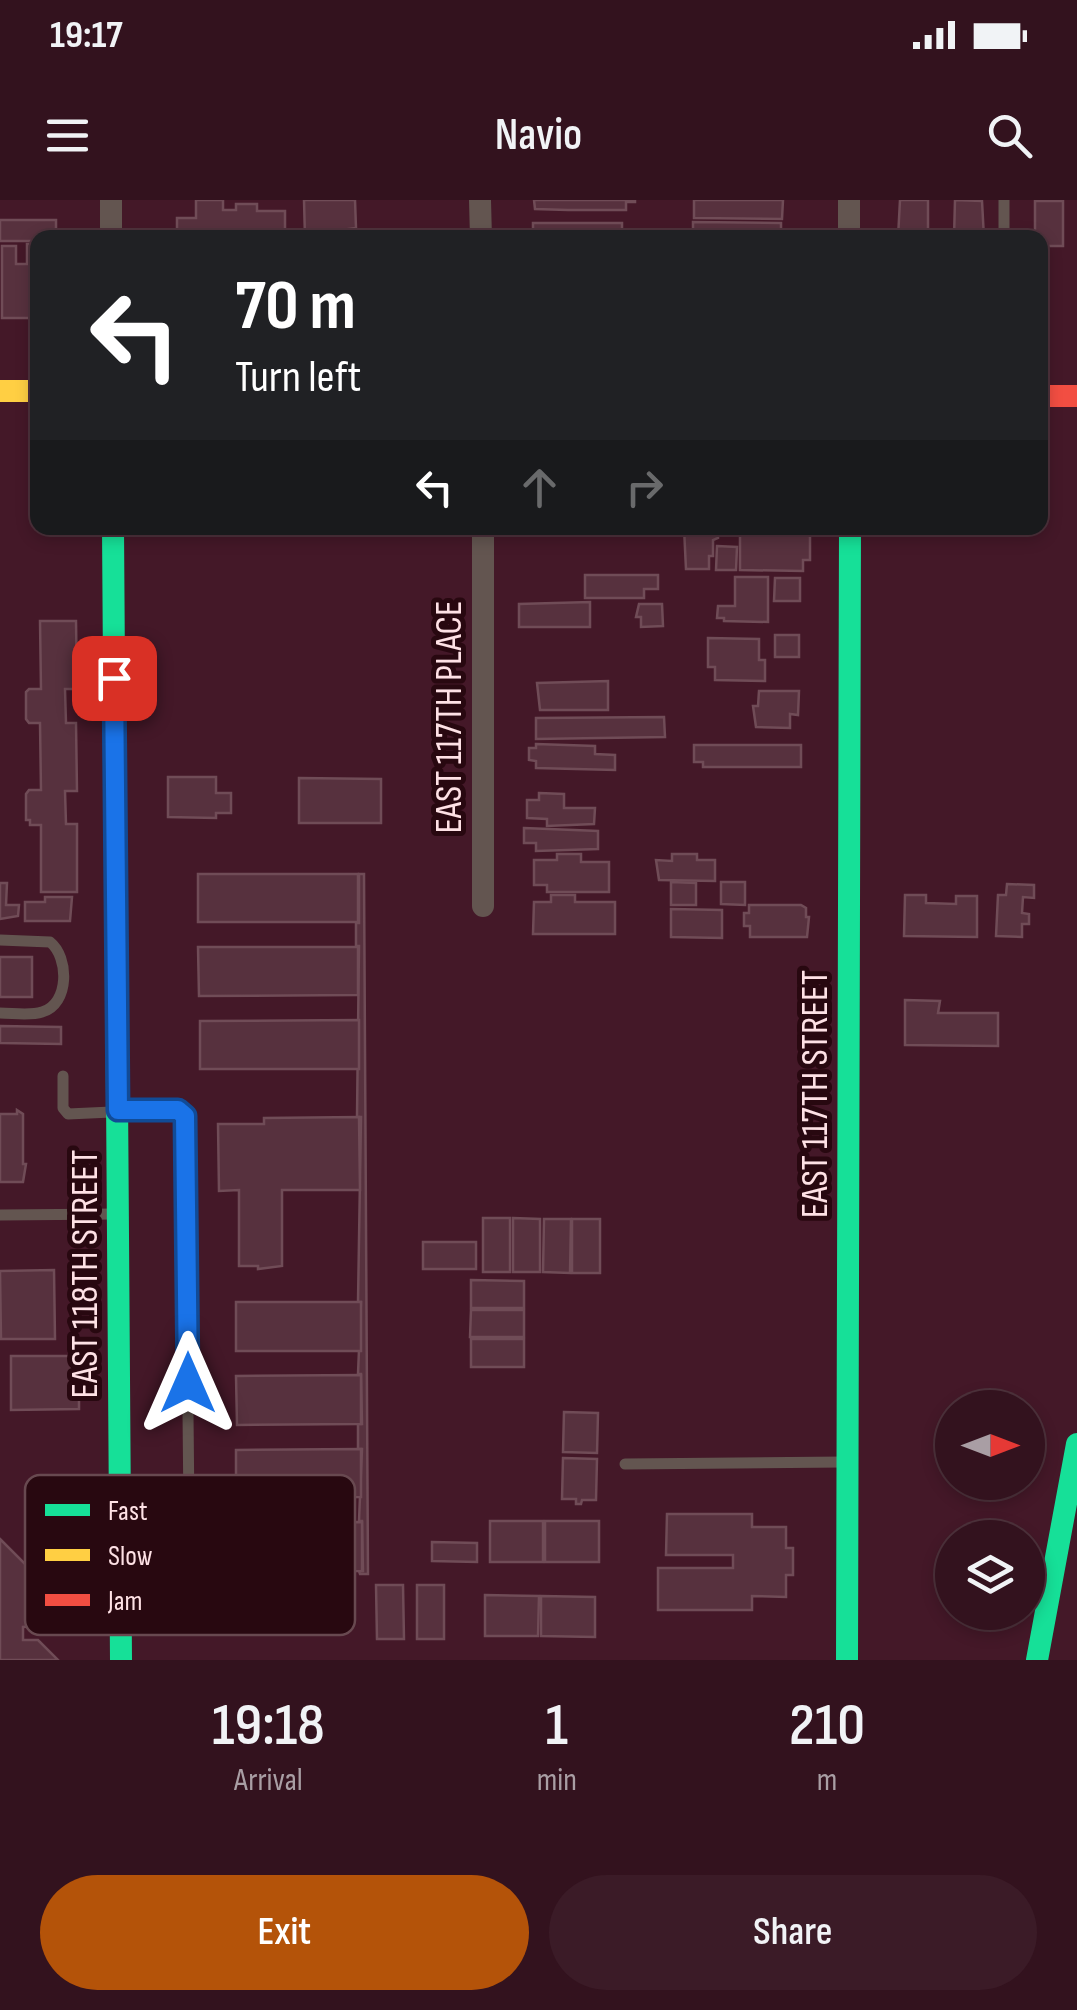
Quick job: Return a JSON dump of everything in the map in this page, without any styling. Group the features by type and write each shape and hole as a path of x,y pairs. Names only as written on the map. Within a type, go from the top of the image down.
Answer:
{"main road":[{"path":"0,391 30,391"},
{"path":"1048,396 1077,396"},
{"name":"EAST 118TH STREET","path":"113,535 120,1475"},
{"name":"EAST 117TH STREET","path":"847,1660 850,535"},
{"path":"1036,1660 1077,1444"}],"street":[{"path":"111,200 111,230"},
{"path":"480,200 480,230"},
{"path":"849,200 849,230"},
{"name":"EAST 117TH PLACE","path":"482,906 483,535"}],"lane":[{"path":"1004,200 1004,230"},
{"path":"0,940 50,942 56,945 64,970 58,1000 50,1008 43,1012 0,1012"},
{"path":"63,1076 63,1108 68,1114 178,1110 185,1116 189,1475"},
{"path":"0,1215 118,1214"},
{"path":"624,1464 848,1462"}],"building":[{"path":"196,200 223,200 223,210 236,210 236,204 257,204 257,211 285,211 285,230 177,230 177,218 196,218"},
{"path":"304,200 355,200 356,228 305,230"},
{"path":"534,200 635,202 626,202 626,210 568,210 535,209"},
{"path":"694,200 783,200 782,219 694,218"},
{"path":"900,200 928,200 928,230 898,230"},
{"path":"955,200 982,201 984,230 954,230"},
{"path":"1035,201 1063,201 1063,246 1048,246 1048,230 1035,230"},
{"path":"0,220 56,220 56,230 30,230 30,241 0,241"},
{"path":"693,222 781,223 781,230 693,230"},
{"path":"533,223 622,223 622,230 533,230"},
{"path":"30,244 30,318 2,318 2,246 16,246 16,264 27,264"},
{"path":"684,535 718,535 713,540 709,569 686,569"},
{"path":"740,535 810,536 810,560 803,560 803,571 740,570"},
{"path":"717,546 737,547 736,570 716,570"},
{"path":"585,575 658,575 658,589 644,589 644,598 585,598"},
{"path":"735,577 768,577 768,622 717,618 718,606 735,606"},
{"path":"775,578 800,578 800,601 774,601"},
{"path":"590,602 590,627 519,627 519,604"},
{"path":"639,604 662,604 663,626 641,627 641,617 636,617"},
{"path":"40,621 76,621 77,689 65,689 66,723 76,723 77,791 65,791 66,824 77,824 77,892 41,892 41,825 30,825 30,820 26,820 26,794 29,790 41,790 40,723 29,723 26,719 26,692 41,689"},
{"path":"775,635 799,635 799,657 775,657"},
{"path":"708,638 759,639 765,681 715,680 715,667 708,667"},
{"path":"608,681 608,710 540,710 537,683"},
{"path":"759,691 799,691 798,715 790,714 790,728 756,727 753,706 758,706"},
{"path":"664,717 665,737 536,739 536,718"},
{"path":"536,744 595,746 595,754 615,755 615,770 536,768 536,761 529,760 529,748 536,748"},
{"path":"694,745 801,745 801,767 703,767 703,762 694,762"},
{"path":"168,777 216,777 216,793 231,793 231,813 216,813 216,818 168,817"},
{"path":"299,778 381,779 381,823 299,823"},
{"path":"539,793 564,794 564,808 595,808 594,824 547,826 547,819 527,818 527,800 539,800"},
{"path":"524,828 598,831 598,849 536,851 536,843 524,843"},
{"path":"557,854 581,854 581,862 609,862 609,892 547,892 547,885 534,885 534,860 557,860"},
{"path":"672,854 697,854 697,860 715,860 715,881 659,880 656,860 672,861"},
{"path":"198,874 358,874 358,922 198,922"},
{"path":"359,874 364,874 368,1574 359,1571 363,1571 359,1521 362,1449 358,1449 358,1424 362,1424 358,1374"},
{"path":"671,882 696,883 696,905 671,905"},
{"path":"721,882 745,882 745,905 721,904"},
{"path":"0,883 7,883 6,905 19,905 18,916 0,919"},
{"path":"1007,884 1034,885 1034,898 1023,897 1022,913 1029,914 1029,924 1022,924 1022,937 996,936 998,895 1006,895"},
{"path":"551,895 575,895 575,902 615,902 615,934 533,934 534,902 551,902"},
{"path":"905,895 926,895 926,903 956,904 956,896 977,896 977,937 904,936"},
{"path":"45,897 72,897 70,921 25,921 25,902 45,902"},
{"path":"749,905 801,905 809,917 807,937 750,937 750,926 744,926 744,913 749,913"},
{"path":"671,909 722,910 722,938 671,937"},
{"path":"198,947 358,947 358,995 199,996"},
{"path":"0,957 32,957 32,997 0,997"},
{"path":"905,1000 940,1001 938,1013 998,1013 998,1046 905,1045"},
{"path":"359,1020 359,1069 200,1069 200,1021"},
{"path":"0,1026 61,1027 61,1044 0,1043"},
{"path":"17,1110 23,1114 23,1182 0,1182 0,1114 17,1114"},
{"path":"359,1117 360,1190 282,1190 282,1266 239,1266 239,1190 219,1191 218,1124 264,1124 264,1118"},
{"path":"483,1218 510,1218 510,1272 483,1272"},
{"path":"513,1218 540,1219 540,1272 513,1272"},
{"path":"544,1219 571,1219 570,1273 543,1272"},
{"path":"572,1219 600,1219 600,1273 572,1273"},
{"path":"423,1242 476,1242 476,1269 423,1269"},
{"path":"54,1270 55,1339 1,1339 0,1271"},
{"path":"471,1280 524,1281 524,1308 471,1308"},
{"path":"236,1302 361,1302 361,1351 236,1351"},
{"path":"471,1310 524,1310 524,1337 470,1337"},
{"path":"471,1339 524,1339 524,1367 471,1367"},
{"path":"11,1356 79,1356 79,1409 11,1410"},
{"path":"361,1375 361,1424 237,1425 236,1376"},
{"path":"564,1412 598,1413 597,1453 563,1452"},
{"path":"361,1449 361,1497 355,1497 355,1475 236,1475 236,1450"},
{"path":"563,1458 597,1459 596,1500 576,1504 576,1499 562,1499"},
{"path":"667,1514 752,1514 752,1527 786,1527 786,1548 793,1548 793,1575 786,1575 786,1597 752,1596 752,1610 658,1610 658,1568 733,1568 733,1555 666,1555"},
{"path":"490,1521 543,1521 543,1562 490,1562"},
{"path":"545,1521 599,1521 599,1562 545,1562"},
{"path":"355,1522 362,1522 362,1571 355,1571"},
{"path":"0,1539 25,1564 23,1640 38,1640 58,1660 0,1660"},
{"path":"432,1542 477,1543 477,1562 432,1561"},
{"path":"376,1585 403,1585 404,1639 377,1639"},
{"path":"417,1585 444,1585 444,1639 417,1639"},
{"path":"485,1595 539,1596 538,1636 485,1636"},
{"path":"541,1596 595,1597 595,1637 541,1636"}],"traffic: fast":[{"path":"113,535 120,1475"},
{"path":"847,1660 850,535"},
{"path":"1037,1660 1077,1444"},
{"path":"121,1635 121,1660"}],"traffic: slow":[{"path":"0,391 30,391"}],"traffic: jam":[{"path":"1048,396 1077,396"}],"route":[{"path":"114,678 118,1110 178,1110 185,1116 188,1383"}]}
